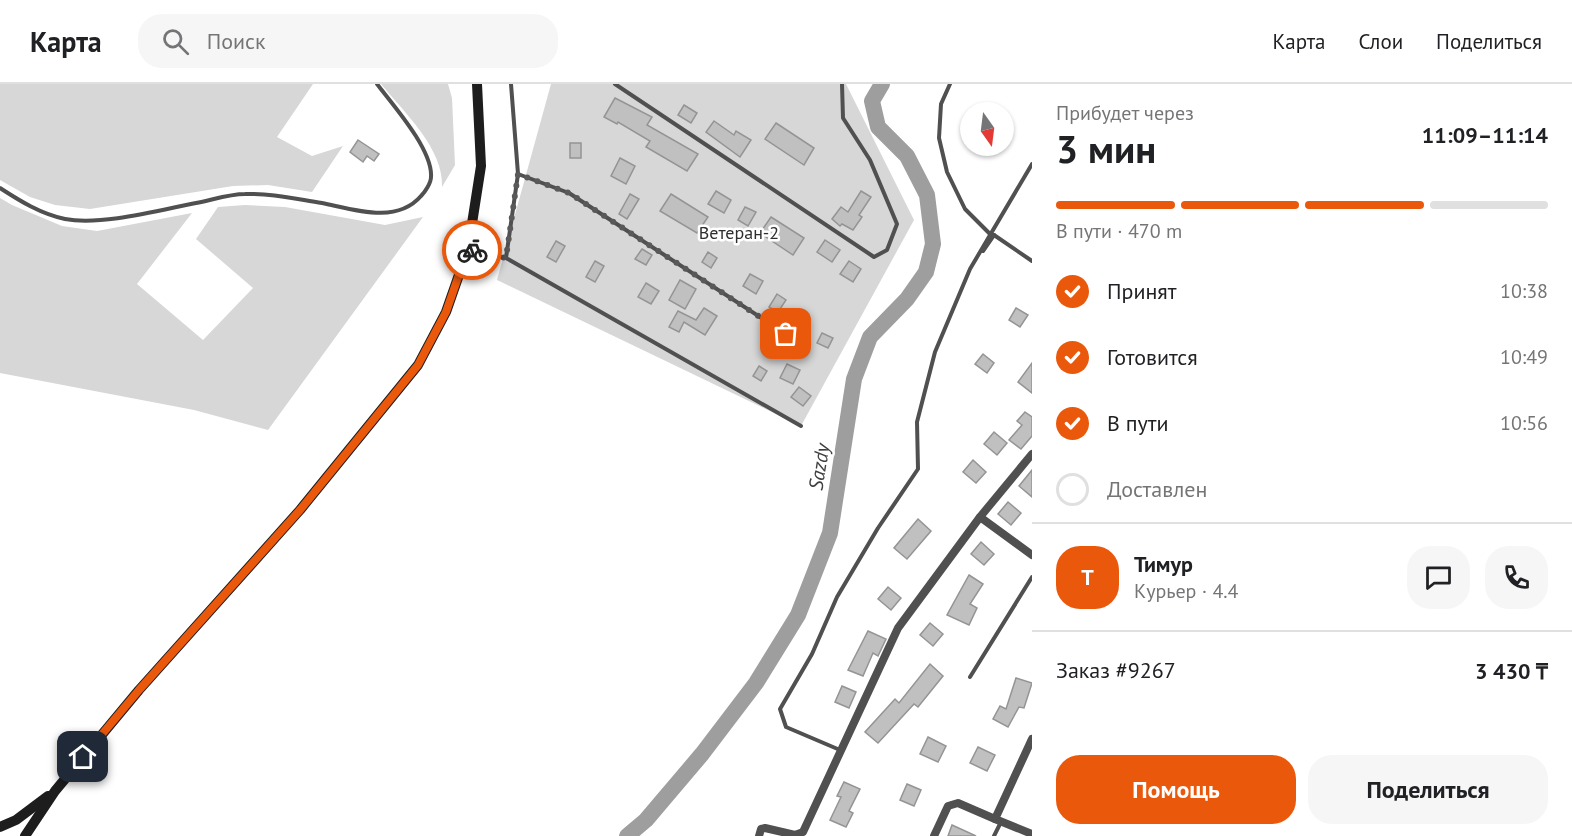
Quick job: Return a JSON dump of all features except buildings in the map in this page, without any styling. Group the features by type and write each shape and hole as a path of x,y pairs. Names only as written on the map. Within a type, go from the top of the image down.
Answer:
{"main road":[{"path":"25,836 56,791 139,690 300,510 418,365 446,312 468,249 481,166 477,84"},
{"path":"0,827 16,820 56,791"}],"street":[{"path":"759,836 761,829 765,828 795,835 803,832 898,628 980,518 1032,454"},
{"path":"980,518 1032,555"},
{"path":"998,820 1032,739"},
{"path":"934,836 948,806 953,803 958,803 1032,834"}],"lane":[{"path":"0,188 21,202 42,211 77,220 114,218 242,194 291,198 368,213 400,210 414,204 423,194 432,179 430,164 420,143 377,84"},
{"path":"506,258 518,174 511,84"},
{"path":"615,84 874,257 887,250 897,224 870,160 843,118 842,84"},
{"path":"950,84 940,104 939,138 947,172 965,209 992,235 1032,261"},
{"path":"841,751 786,727 780,709 812,654 837,597 878,528 918,469 917,422 935,352 970,269 1032,164"},
{"path":"518,174 569,193 806,347"},
{"path":"468,249 506,258 801,426"},
{"path":"970,677 1032,577"},
{"path":"994,836 998,820"}],"green space":[{"path":"0,84 313,84 277,137 312,156 343,146 312,192 268,185 233,186 90,209 55,205 30,197 0,180"},
{"path":"381,84 448,84 452,98 455,165 442,187 437,159 430,145"},
{"name":"Ветеран-2","path":"551,84 846,84 914,220 801,426 497,280"},
{"path":"0,198 62,226 97,231 192,213 137,284 203,340 253,288 196,239 218,207 245,205 285,207 385,225 423,217 268,430 194,410 0,373"}],"waterway":[{"name":"Sazdy","path":"627,836 646,820 702,754 756,683 798,615 830,533 854,379 870,337 907,299 926,272 933,244 927,195 907,156 878,127 872,101 882,84"}],"way so far":[{"path":"472,250 506,258 518,174 569,193 786,334"}],"route":[{"path":"83,757 139,690 300,510 418,365 446,312 468,249 472,250"}]}
